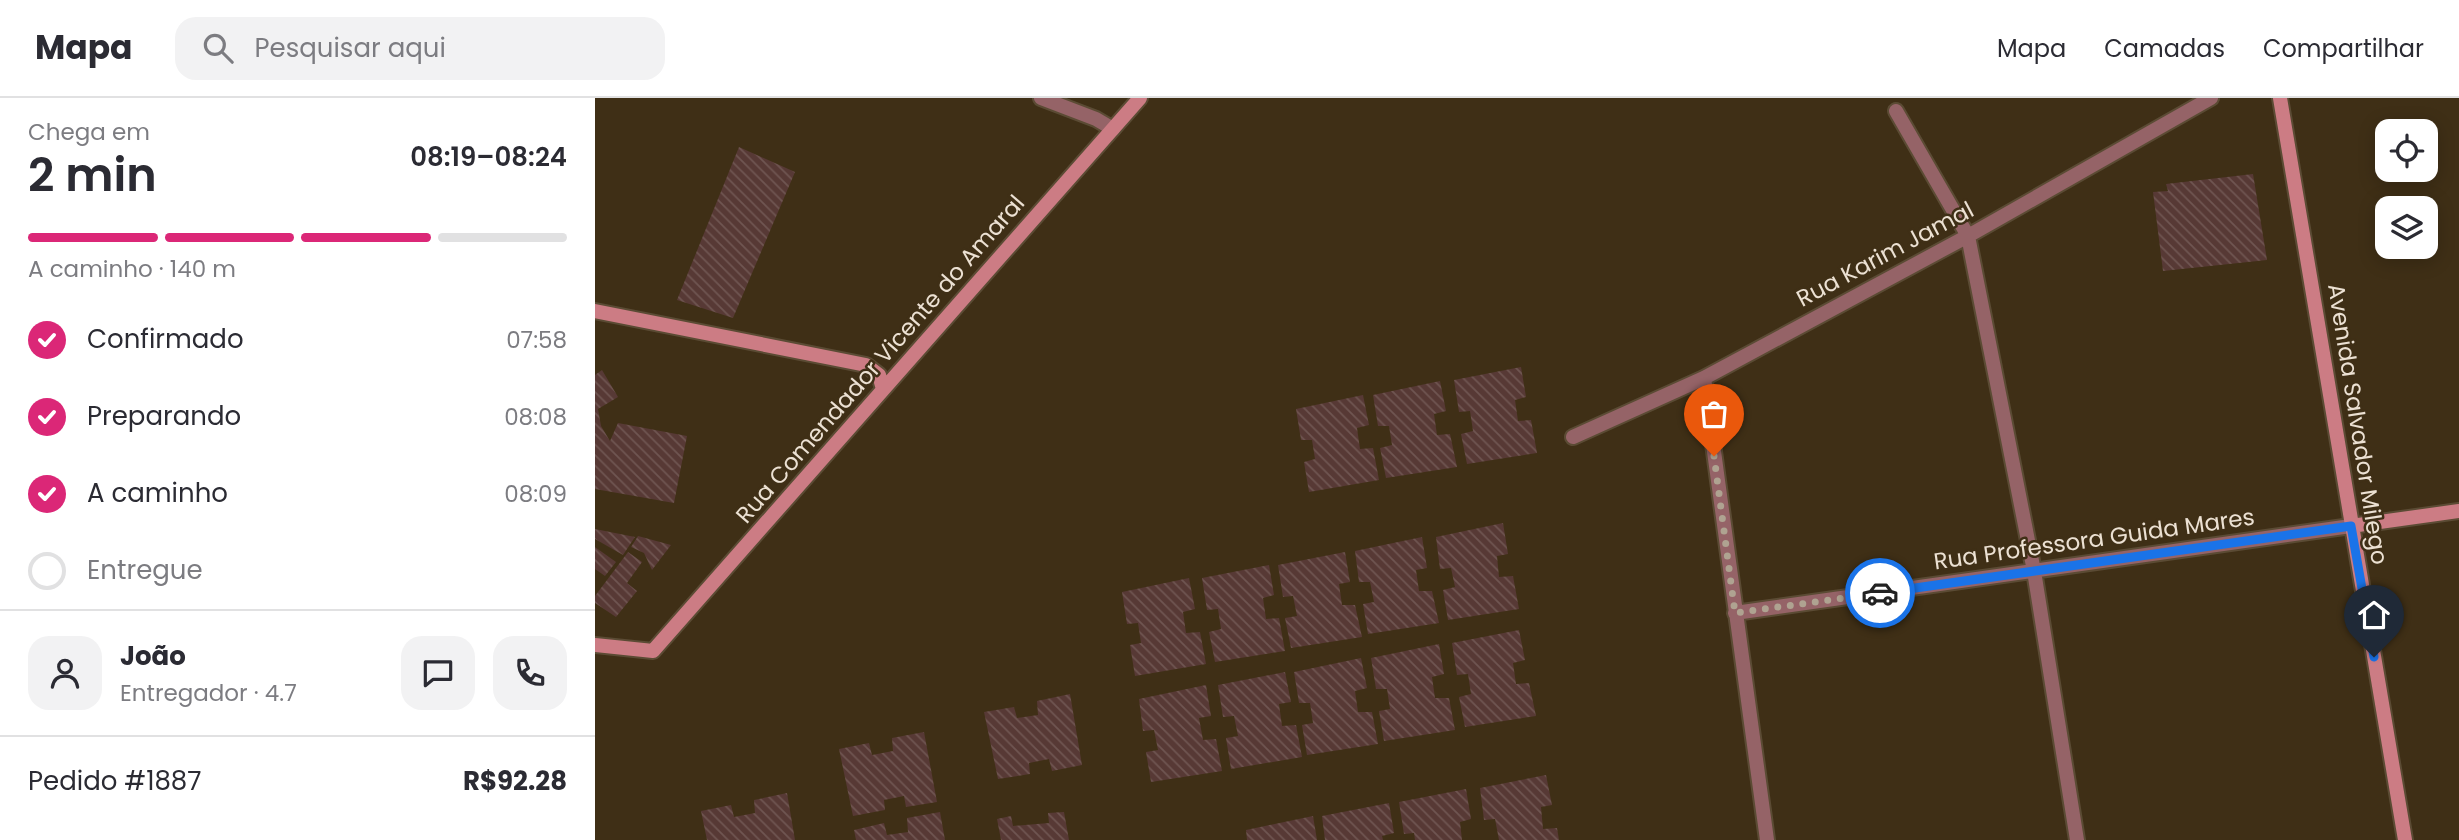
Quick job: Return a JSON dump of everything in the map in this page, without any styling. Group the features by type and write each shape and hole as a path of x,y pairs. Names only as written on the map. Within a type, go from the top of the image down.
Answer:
{"street":[{"path":"1041,98 1097,119 1113,129"},
{"name":"Rua Comendador Vicente do Amaral","path":"595,645 653,651 1140,98"},
{"name":"Rua Karim Jamal","path":"1573,437 1704,378 1968,236 2211,98"},
{"name":"Avenida Salvador Milego","path":"2280,98 2405,840"},
{"path":"1896,111 1968,236 2034,571 2077,840"},
{"path":"595,311 866,365 879,375 883,389"},
{"path":"1704,378 1767,840"},
{"name":"Rua Professora Guida Mares","path":"1735,613 2459,511"}],"building":[{"path":"739,147 795,172 733,318 677,300"},
{"path":"2253,174 2267,260 2163,271 2153,192 2168,191 2166,184"},
{"path":"1521,367 1526,397 1515,400 1518,421 1531,420 1537,453 1467,464 1461,434 1473,431 1470,411 1459,412 1454,380"},
{"path":"602,370 618,397 598,409 601,426 610,441 618,423 687,436 674,503 595,489 595,375"},
{"path":"1440,381 1446,411 1434,414 1437,435 1450,434 1457,467 1386,478 1380,448 1392,445 1389,426 1378,426 1373,395"},
{"path":"1363,395 1369,425 1357,428 1360,449 1373,448 1379,480 1309,492 1304,462 1315,459 1312,440 1301,440 1296,409"},
{"path":"1503,523 1508,554 1497,556 1499,577 1513,576 1519,609 1448,620 1443,590 1455,587 1451,568 1440,569 1436,537"},
{"path":"595,529 635,537 623,555 595,539"},
{"path":"638,536 671,545 652,570 644,553 631,547"},
{"path":"1422,537 1427,568 1416,570 1419,591 1432,591 1439,623 1368,634 1363,604 1374,602 1370,582 1359,582 1355,551"},
{"path":"595,547 616,562 605,576 595,569"},
{"path":"628,552 642,562 627,583 637,591 616,617 595,603 595,596"},
{"path":"1345,552 1350,582 1339,584 1342,605 1355,605 1362,637 1291,648 1285,618 1297,616 1293,596 1283,597 1278,565"},
{"path":"1269,565 1274,595 1263,598 1266,619 1279,618 1285,651 1215,662 1209,632 1221,629 1218,609 1207,610 1202,578"},
{"path":"1189,578 1195,609 1183,612 1186,633 1200,632 1206,664 1135,676 1130,645 1141,643 1138,623 1127,624 1122,592"},
{"path":"1519,630 1525,660 1513,663 1516,684 1529,683 1536,716 1465,727 1459,697 1471,694 1468,674 1457,675 1452,643"},
{"path":"1439,644 1444,674 1432,677 1435,698 1449,698 1455,730 1384,741 1379,711 1390,709 1387,689 1376,689 1371,658"},
{"path":"1361,658 1367,688 1355,691 1358,712 1372,712 1378,744 1307,755 1302,725 1313,723 1310,703 1299,703 1294,672"},
{"path":"1285,672 1291,702 1279,704 1282,726 1296,725 1302,757 1231,769 1226,738 1238,736 1234,716 1223,717 1218,685"},
{"path":"1206,685 1211,716 1199,718 1203,740 1216,739 1222,771 1151,782 1146,752 1158,750 1154,730 1143,731 1139,699"},
{"path":"1070,694 1082,765 1052,771 1049,759 1029,763 1030,774 998,779 984,712 1014,707 1017,718 1038,715 1037,701"},
{"path":"924,732 937,802 906,807 904,796 884,800 885,810 853,816 839,749 869,743 872,755 893,751 892,738"},
{"path":"1546,775 1552,805 1541,807 1543,829 1557,828 1559,840 1499,840 1495,819 1484,820 1480,788"},
{"path":"1466,789 1471,819 1460,822 1462,840 1415,840 1414,833 1404,834 1399,802"},
{"path":"787,793 795,840 707,840 701,811 731,805 734,817 755,813 754,800"},
{"path":"1389,803 1394,833 1382,836 1383,840 1325,840 1322,816"},
{"path":"940,812 945,840 856,840 854,830 884,823 887,835 908,832 907,818"},
{"path":"1064,812 1069,840 1001,840 997,819 1011,816 1013,826 1049,823 1048,813"},
{"path":"1313,816 1317,840 1247,840 1246,830"}],"way so far":[{"path":"1714,456 1735,613 1880,593"}],"route":[{"path":"1880,593 2351,526 2374,657"}]}
